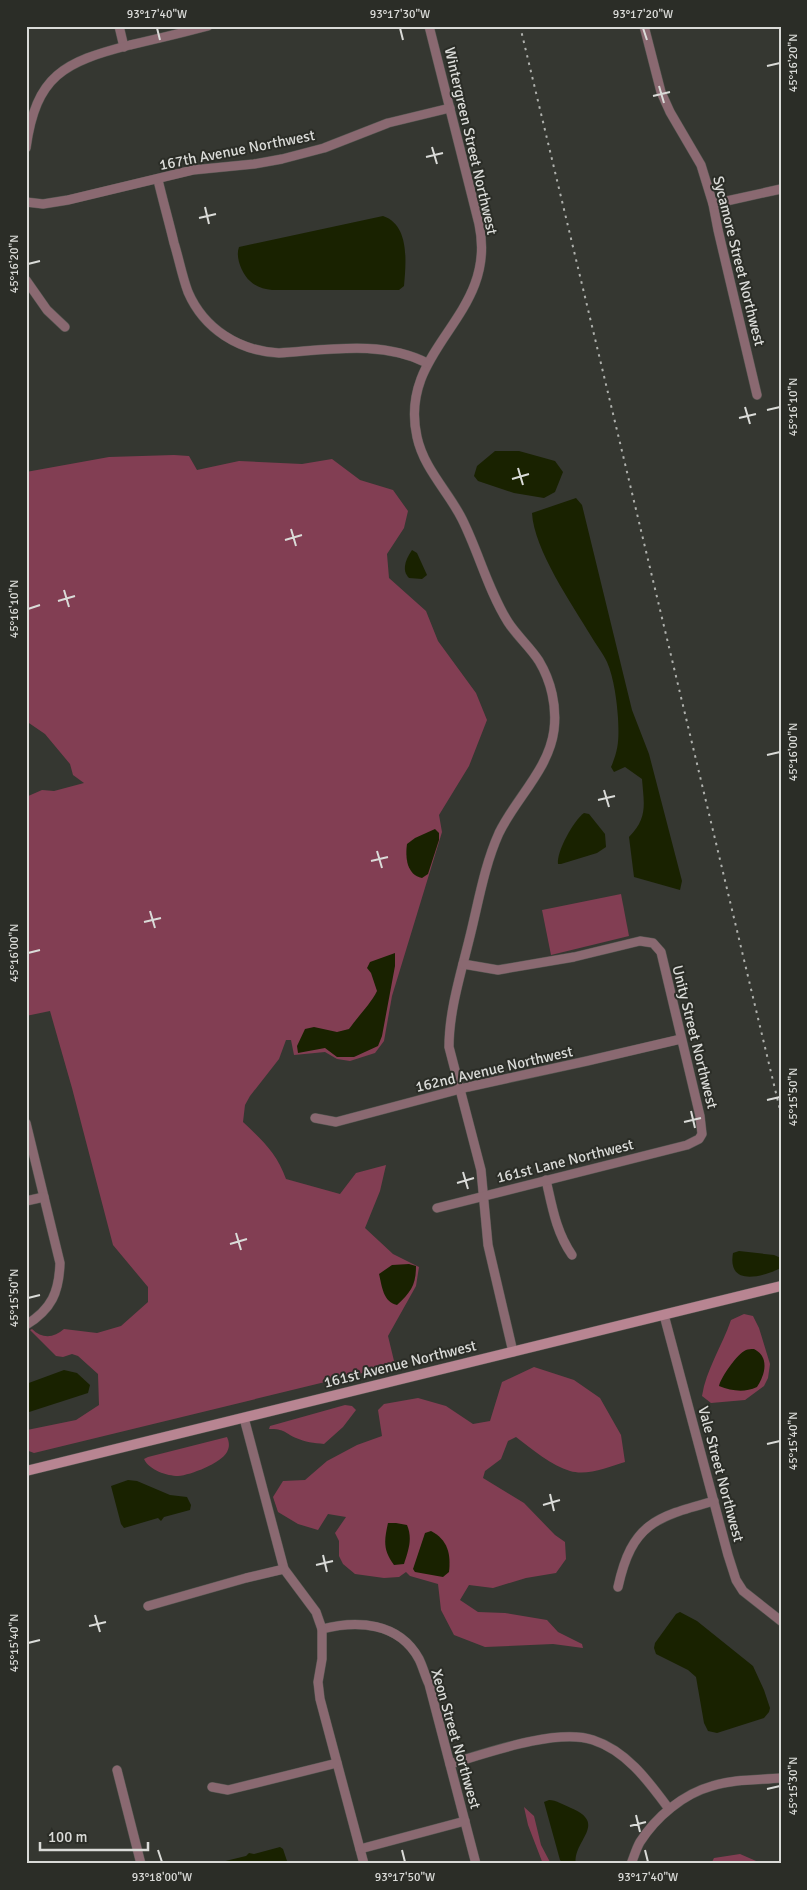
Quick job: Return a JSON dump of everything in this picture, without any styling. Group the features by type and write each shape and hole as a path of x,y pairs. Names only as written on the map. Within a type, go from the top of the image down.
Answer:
{"main road":[{"name":"161st Avenue Northwest","path":"26,1472 781,1286"}],"street":[{"path":"119,26 124,47"},
{"path":"26,148 34,115 44,90 56,75 72,64 94,54 208,26"},
{"name":"Wintergreen Street Northwest","path":"429,26 480,229 482,255 478,276 469,300 427,364 417,388 414,408 416,433 422,453 433,476 462,518 497,600 509,623 539,662 550,684 555,707 554,731 548,752 499,833 487,866 454,1004 449,1037 449,1047 481,1170 488,1245 513,1352"},
{"name":"Sycamore Street Northwest","path":"644,26 661,92 700,165 713,204 757,395"},
{"name":"167th Avenue Northwest","path":"26,202 43,204 68,200 158,180 193,170 259,163 289,157 330,145 381,125 450,108"},
{"path":"158,180 184,279 191,298 208,322 223,335 254,349 279,353 383,349 403,353 427,364"},
{"path":"713,204 781,189"},
{"path":"26,280 47,310 65,327"},
{"name":"Unity Street Northwest","path":"464,964 498,970 574,957 640,941 653,943 660,952 700,1116 702,1134 699,1139"},
{"name":"162nd Avenue Northwest","path":"315,1118 336,1122 460,1090 681,1039"},
{"path":"26,1123 59,1258 59,1280 56,1292 48,1307 39,1317 26,1325"},
{"name":"161st Lane Northwest","path":"437,1208 687,1145 699,1139"},
{"path":"546,1180 558,1231 572,1255"},
{"path":"26,1201 44,1197"},
{"name":"Vale Street Northwest","path":"664,1315 736,1580 743,1591 781,1621"},
{"path":"244,1418 284,1569 316,1612 322,1629 319,1690 364,1864"},
{"path":"618,1587 624,1563 632,1545 645,1530 662,1517 714,1501"},
{"path":"148,1606 284,1569"},
{"name":"Xeon Street Northwest","path":"322,1629 338,1625 366,1624 381,1627 399,1637 419,1659 429,1684 476,1864"},
{"path":"450,1764 515,1746 562,1736 593,1740 612,1750 636,1768 669,1809"},
{"path":"212,1787 228,1790 337,1763"},
{"path":"118,1770 141,1864"},
{"path":"631,1864 640,1843 669,1809 696,1792 731,1782 781,1778"},
{"path":"360,1849 465,1821"}],"shaded area":[{"path":"383,216 392,221 402,236 405,256 404,286 399,290 269,290 252,283 244,274 240,265 239,247"},
{"path":"495,451 519,451 555,461 563,472 555,492 544,498 514,493 478,481 474,476 477,466"},
{"path":"189,456 197,470 239,461 302,464 332,459 360,480 393,490 408,511 404,528 387,554 389,578 426,611 438,641 476,693 487,720 469,766 439,815 442,832 392,996 384,1041 375,1053 350,1061 337,1059 325,1052 294,1055 291,1040 286,1040 279,1059 245,1105 243,1122 263,1141 273,1154 286,1179 340,1194 356,1173 386,1165 380,1191 365,1228 393,1254 419,1267 416,1286 388,1336 395,1365 34,1453 26,1450 27,1430 76,1420 99,1405 98,1374 78,1356 72,1354 63,1357 56,1356 30,1330 32,1329 44,1336 52,1336 64,1329 97,1333 121,1326 148,1302 148,1287 113,1245 50,1011 26,1016 26,797 42,790 54,791 84,783 73,775 70,764 45,734 26,721 26,472 109,457"},
{"path":"576,498 582,505 632,710 649,754 682,881 680,890 634,877 629,837 642,817 644,803 642,779 625,767 614,772 611,767 618,743 618,718 616,697 609,668 604,655 555,576 534,528 532,513"},
{"path":"412,550 417,553 427,575 422,579 409,578 405,572 406,561"},
{"path":"584,813 589,814 605,834 606,847 597,853 558,864 566,837 575,822"},
{"path":"435,829 439,833 439,840 428,874 422,878 410,870 406,855 407,844 415,838"},
{"path":"621,894 629,936 551,955 542,910"},
{"path":"395,953 395,966 382,1036 378,1046 354,1057 337,1057 325,1048 298,1053 297,1046 305,1029 314,1027 337,1032 349,1029 377,991 371,973 367,968 370,962"},
{"path":"739,1251 774,1255 781,1258 781,1268 756,1276 748,1277 741,1275 735,1271 733,1264 733,1253"},
{"path":"409,1264 416,1266 414,1283 406,1296 397,1305 386,1297 379,1274 392,1265"},
{"path":"744,1314 753,1316 759,1328 770,1364 768,1378 764,1386 745,1400 711,1403 702,1396 707,1377 731,1320"},
{"path":"754,1349 759,1352 764,1361 764,1372 757,1387 738,1391 719,1386 726,1372 738,1356 746,1350"},
{"path":"534,1367 574,1380 600,1398 621,1435 625,1462 598,1470 570,1471 549,1461 516,1437 508,1441 501,1459 485,1471 483,1478 524,1503 555,1535 565,1542 566,1559 556,1573 526,1578 493,1588 469,1585 460,1600 478,1612 505,1613 547,1620 558,1632 582,1644 583,1648 553,1644 485,1647 454,1635 441,1610 438,1584 410,1576 406,1572 399,1577 384,1578 355,1574 343,1564 339,1556 339,1541 335,1533 346,1517 328,1514 318,1530 298,1524 278,1512 273,1497 283,1481 305,1480 327,1461 357,1445 382,1436 378,1410 384,1404 418,1398 446,1406 473,1424 490,1421 502,1382"},
{"path":"64,1370 77,1373 90,1385 88,1393 26,1413 26,1384"},
{"path":"345,1405 352,1406 356,1410 343,1427 324,1444 296,1438 281,1430 269,1429 270,1426"},
{"path":"227,1437 229,1448 224,1456 205,1468 190,1473 178,1476 164,1474 146,1463 144,1459 148,1457"},
{"path":"128,1480 137,1481 170,1495 187,1497 191,1505 190,1510 164,1517 161,1521 158,1518 124,1528 121,1524 111,1486"},
{"path":"388,1523 407,1525 409,1530 410,1540 404,1564 394,1565 386,1550 385,1540"},
{"path":"431,1531 445,1543 449,1553 449,1572 443,1577 415,1572 413,1569 425,1533"},
{"path":"680,1612 697,1621 753,1666 770,1708 764,1718 717,1733 708,1731 704,1723 696,1677 688,1670 656,1654 654,1648 655,1643 676,1614"},
{"path":"549,1800 571,1808 582,1814 587,1820 588,1827 576,1856 576,1864 564,1864 560,1860 544,1802"},
{"path":"524,1807 534,1816 541,1845 551,1864 543,1864 528,1825"},
{"path":"280,1847 283,1849 288,1864 213,1864 246,1856 249,1853 254,1854"},
{"path":"740,1854 763,1864 711,1864 714,1858"}],"railway":[{"path":"520,26 781,1114"}]}
